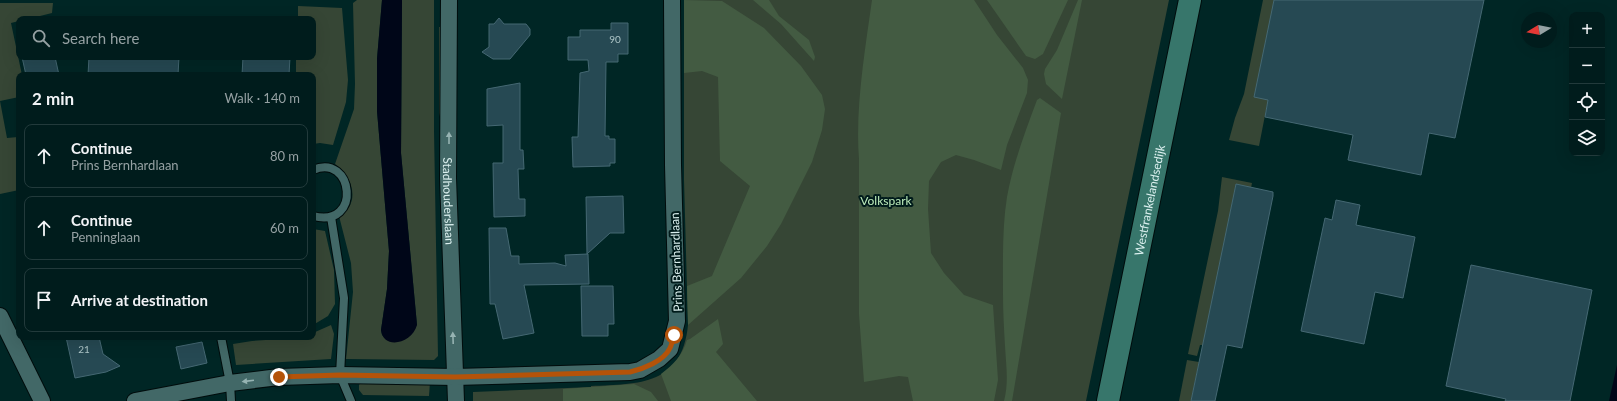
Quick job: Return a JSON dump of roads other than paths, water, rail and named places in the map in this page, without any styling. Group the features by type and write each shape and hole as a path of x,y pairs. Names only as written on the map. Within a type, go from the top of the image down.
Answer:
{"street":[{"name":"Stadhouderslaan","path":"449,0 448,178 456,401"},
{"name":"Prins Bernhardlaan","path":"135,401 230,383 279,377 340,375 455,377 630,372 640,370 659,359 670,349 677,321 673,165 672,0"},
{"name":"Westfrankelandsedijk","path":"1108,401 1190,0"},
{"path":"0,316 42,401"}],"lane":[{"path":"316,170 325,168 335,170 342,176 347,185 348,195 345,204 339,212 331,217 316,217"},
{"path":"331,217 344,298 340,375 351,401"},
{"path":"221,340 230,383 231,401"}],"water":[{"path":"382,0 402,0 401,153 417,325 410,337 398,342 387,340 383,336 381,330 387,289 389,251 377,111 377,59"},
{"path":"1617,365 1617,401 1609,401"}],"park label":[{"name":"Volkspark","path":"886,200"}]}
